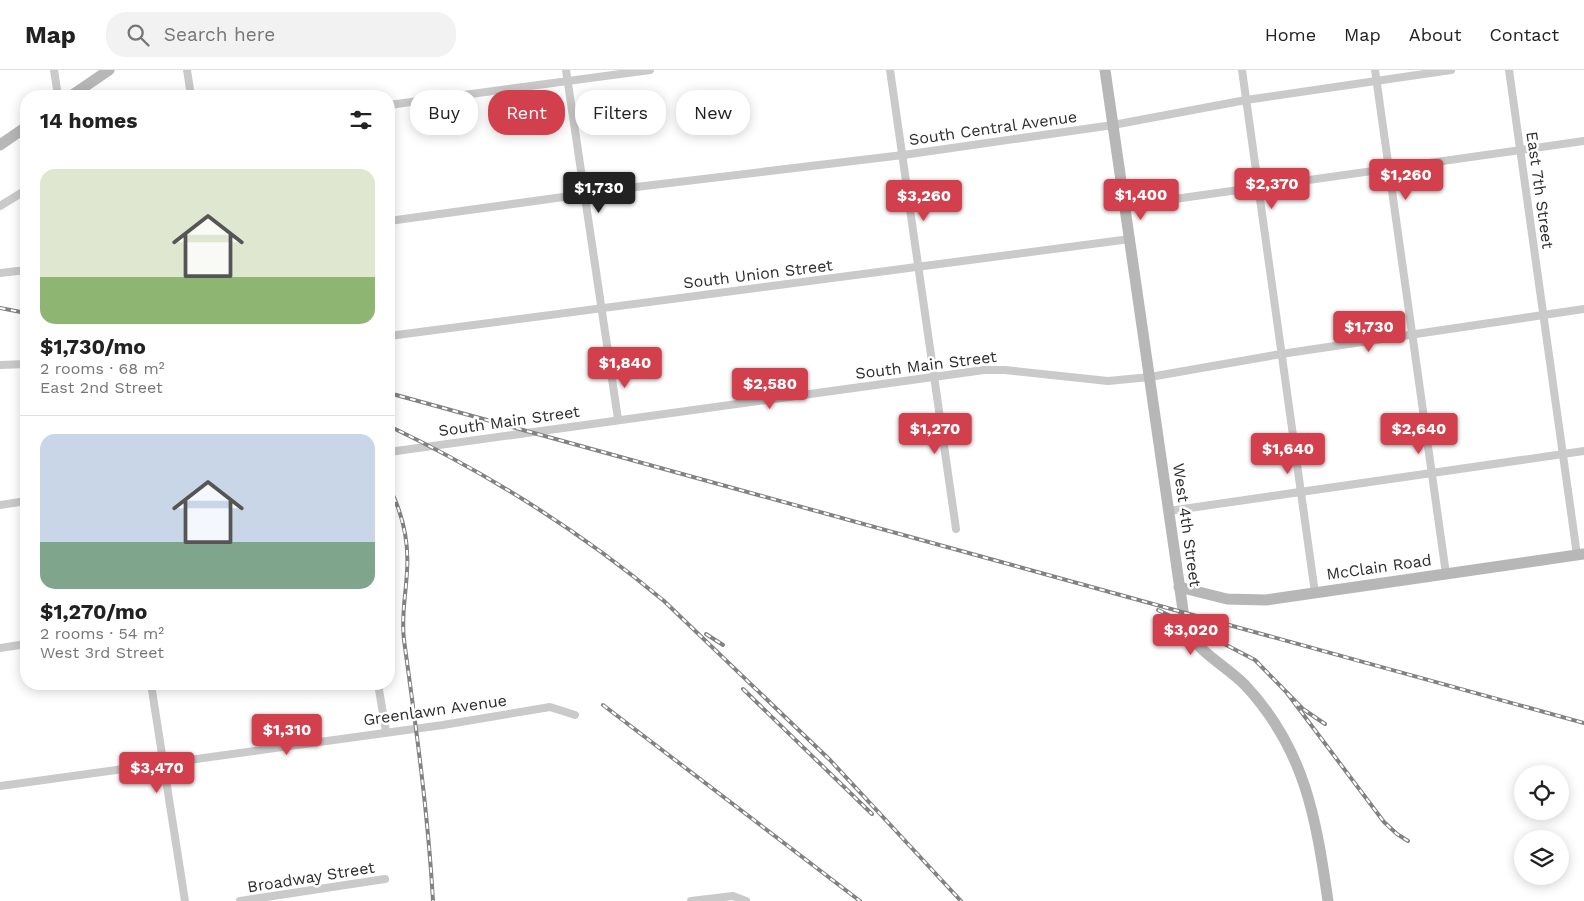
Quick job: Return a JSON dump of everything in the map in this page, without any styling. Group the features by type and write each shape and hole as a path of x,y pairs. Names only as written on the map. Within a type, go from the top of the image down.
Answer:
{"street":[{"path":"54,70 57,90"},
{"path":"80,90 109,70"},
{"path":"187,70 190,90"},
{"path":"566,70 618,419"},
{"path":"395,104 650,70"},
{"path":"890,70 956,529"},
{"name":"West 4th Street","path":"1105,70 1185,624 1192,639 1245,684 1271,716 1292,751 1313,807 1328,901"},
{"path":"1242,70 1302,493 1314,593"},
{"path":"1375,70 1414,334 1446,574"},
{"name":"South Central Avenue","path":"395,220 584,194 903,155 1113,125 1246,100 1452,70"},
{"name":"East 7th Street","path":"1509,70 1580,554"},
{"path":"0,145 20,131"},
{"path":"1125,206 1584,141"},
{"path":"0,206 20,194"},
{"name":"South Union Street","path":"395,335 919,267 1057,247 1130,239"},
{"path":"0,273 20,271"},
{"name":"South Main Street","path":"395,451 618,419 935,377 1005,370 1108,381 1150,377 1281,354 1584,309"},
{"path":"0,365 20,364"},
{"path":"1169,511 1584,451"},
{"path":"0,505 20,502"},
{"name":"McClain Road","path":"1179,587 1238,600 1266,600 1580,554"},
{"path":"0,648 20,645"},
{"path":"152,690 185,901"},
{"path":"379,690 386,731"},
{"name":"Greenlawn Avenue","path":"0,786 550,707 575,715"},
{"name":"Broadway Street","path":"240,901 385,879"},
{"path":"691,901 733,896 746,901"}],"railway":[{"path":"0,308 20,312"},
{"path":"395,395 1584,723"},
{"path":"395,429 462,463 532,505 566,527 664,601 830,760 961,901"},
{"path":"395,500 406,538 407,571 403,631 425,803 433,901"},
{"path":"1158,610 1213,639"},
{"path":"706,634 723,645"},
{"path":"1209,636 1255,660 1303,709 1325,724"},
{"path":"743,689 872,814"},
{"path":"1287,693 1384,822 1408,841"},
{"path":"603,705 860,901"}]}
